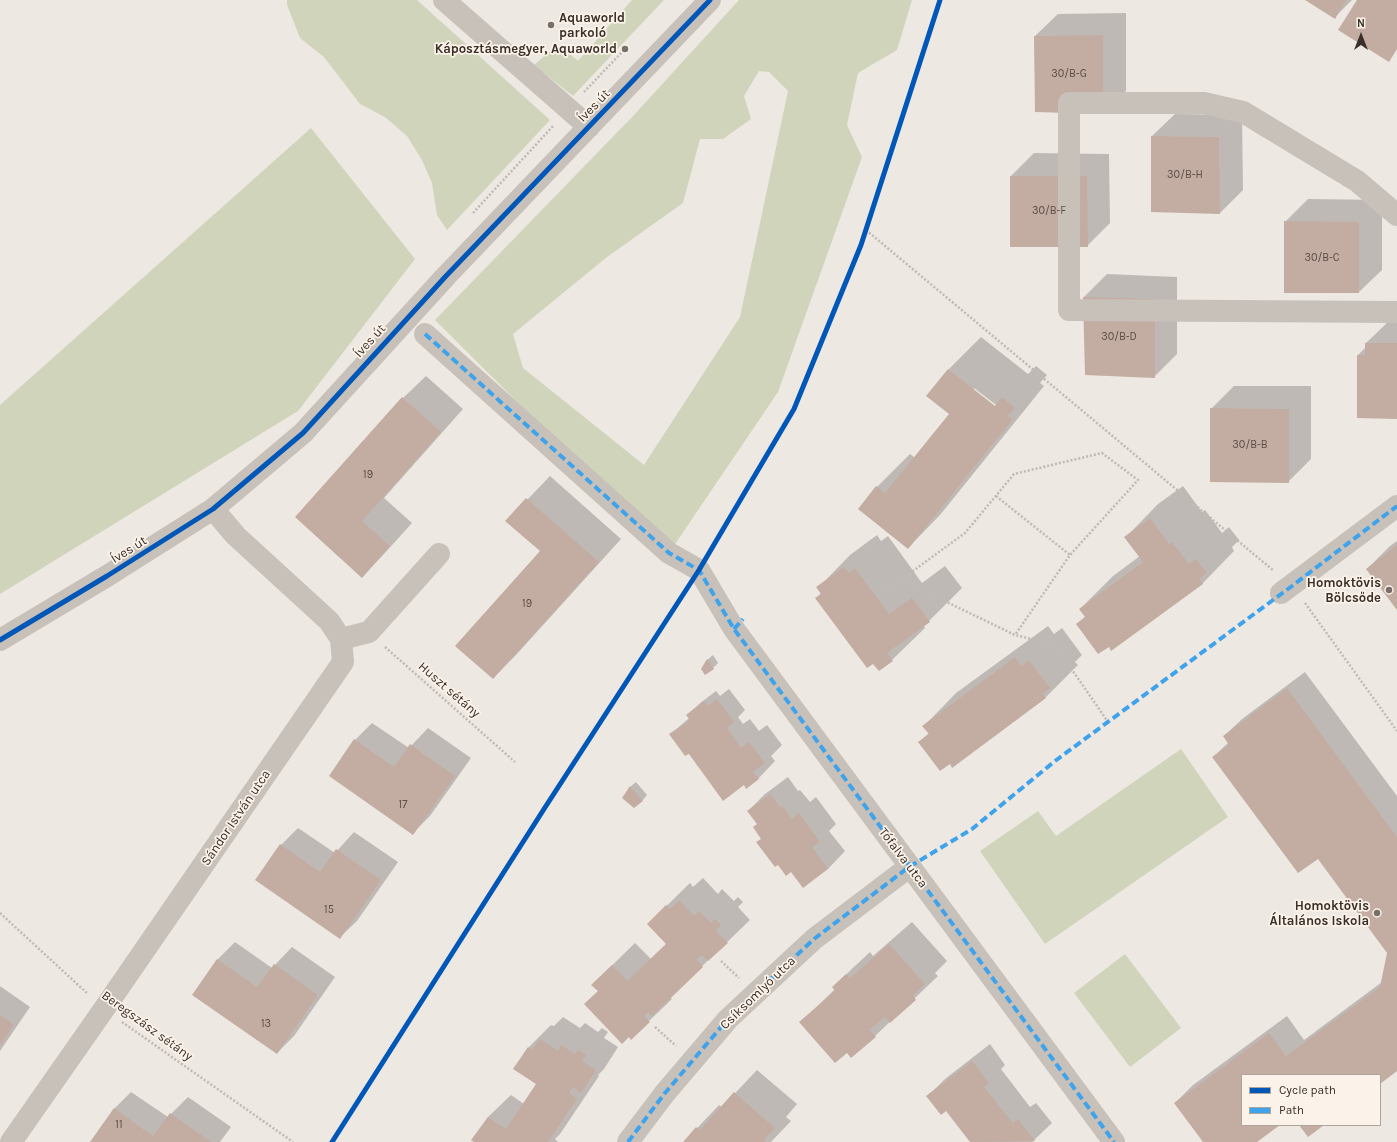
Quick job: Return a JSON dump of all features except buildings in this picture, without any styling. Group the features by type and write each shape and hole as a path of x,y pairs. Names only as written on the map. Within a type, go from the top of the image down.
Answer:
{"street":[{"path":"444,0 589,127"},
{"name":"Íves út","path":"0,640 213,510 303,433 441,281 710,0"},
{"path":"1397,215 1357,181 1243,112 1204,103 1069,103 1069,310 1397,312"},
{"name":"Tófalva utca","path":"425,334 669,553 699,570 734,629 1114,1142"},
{"path":"1287,590 1397,506"},
{"name":"Sándor István utca","path":"11,1142 104,1010 343,662 341,639 329,621 236,536 213,510"},
{"path":"341,639 369,632 439,554"},
{"name":"Csíksomlyó utca","path":"628,1142 665,1093 728,1019 814,939 909,867"}],"path":[{"path":"471,215 625,49"},
{"path":"863,238 868,223"},
{"path":"866,230 1287,590 1397,731"},
{"path":"880,595 966,533 1014,474 1102,453 1138,480 1070,554 1015,635"},
{"path":"996,496 1070,554"},
{"path":"901,580 1015,635 1055,645 1108,722"},
{"path":"656,1027 693,1061"}],"green space":[{"path":"287,0 417,0 550,120 447,230 437,215 432,183 422,160 407,136 385,117 360,104 324,57 300,38 287,5"},
{"path":"632,0 664,0 573,96 534,65 549,52 565,50 578,61"},
{"path":"739,0 912,0 897,50 858,73 847,125 862,157 778,392 669,553 435,320 634,115","holes":["759,71 769,72 788,91 740,317 644,465 523,368 513,334 607,257 683,203 700,139 723,139 751,119 744,96"]},
{"path":"311,128 415,259 298,411 0,594 0,405"},
{"path":"1181,749 1228,817 1045,944 980,851 1038,811 1056,836"},
{"path":"1125,954 1181,1028 1130,1067 1074,993"}],"marked path":[{"path":"425,334 669,553 699,570 734,629 1114,1142"},
{"path":"628,1142 665,1093 728,1019 814,939 909,867 972,829 1055,761 1292,586 1397,506"},
{"path":"734,629 743,619"}],"cycle path":[{"path":"0,640 107,576 213,509 303,433 446,276 710,0"},
{"path":"332,1142 544,809 699,570 794,409 861,245 940,0"}],"place":[{"name":"Aquaworld parkoló","path":"551,25"},
{"name":"Káposztásmegyer, Aquaworld","path":"625,49"},
{"name":"Homoktövis Bölcsőde","path":"1389,590"},
{"name":"Homoktövis Általános Iskola","path":"1377,913"}]}
